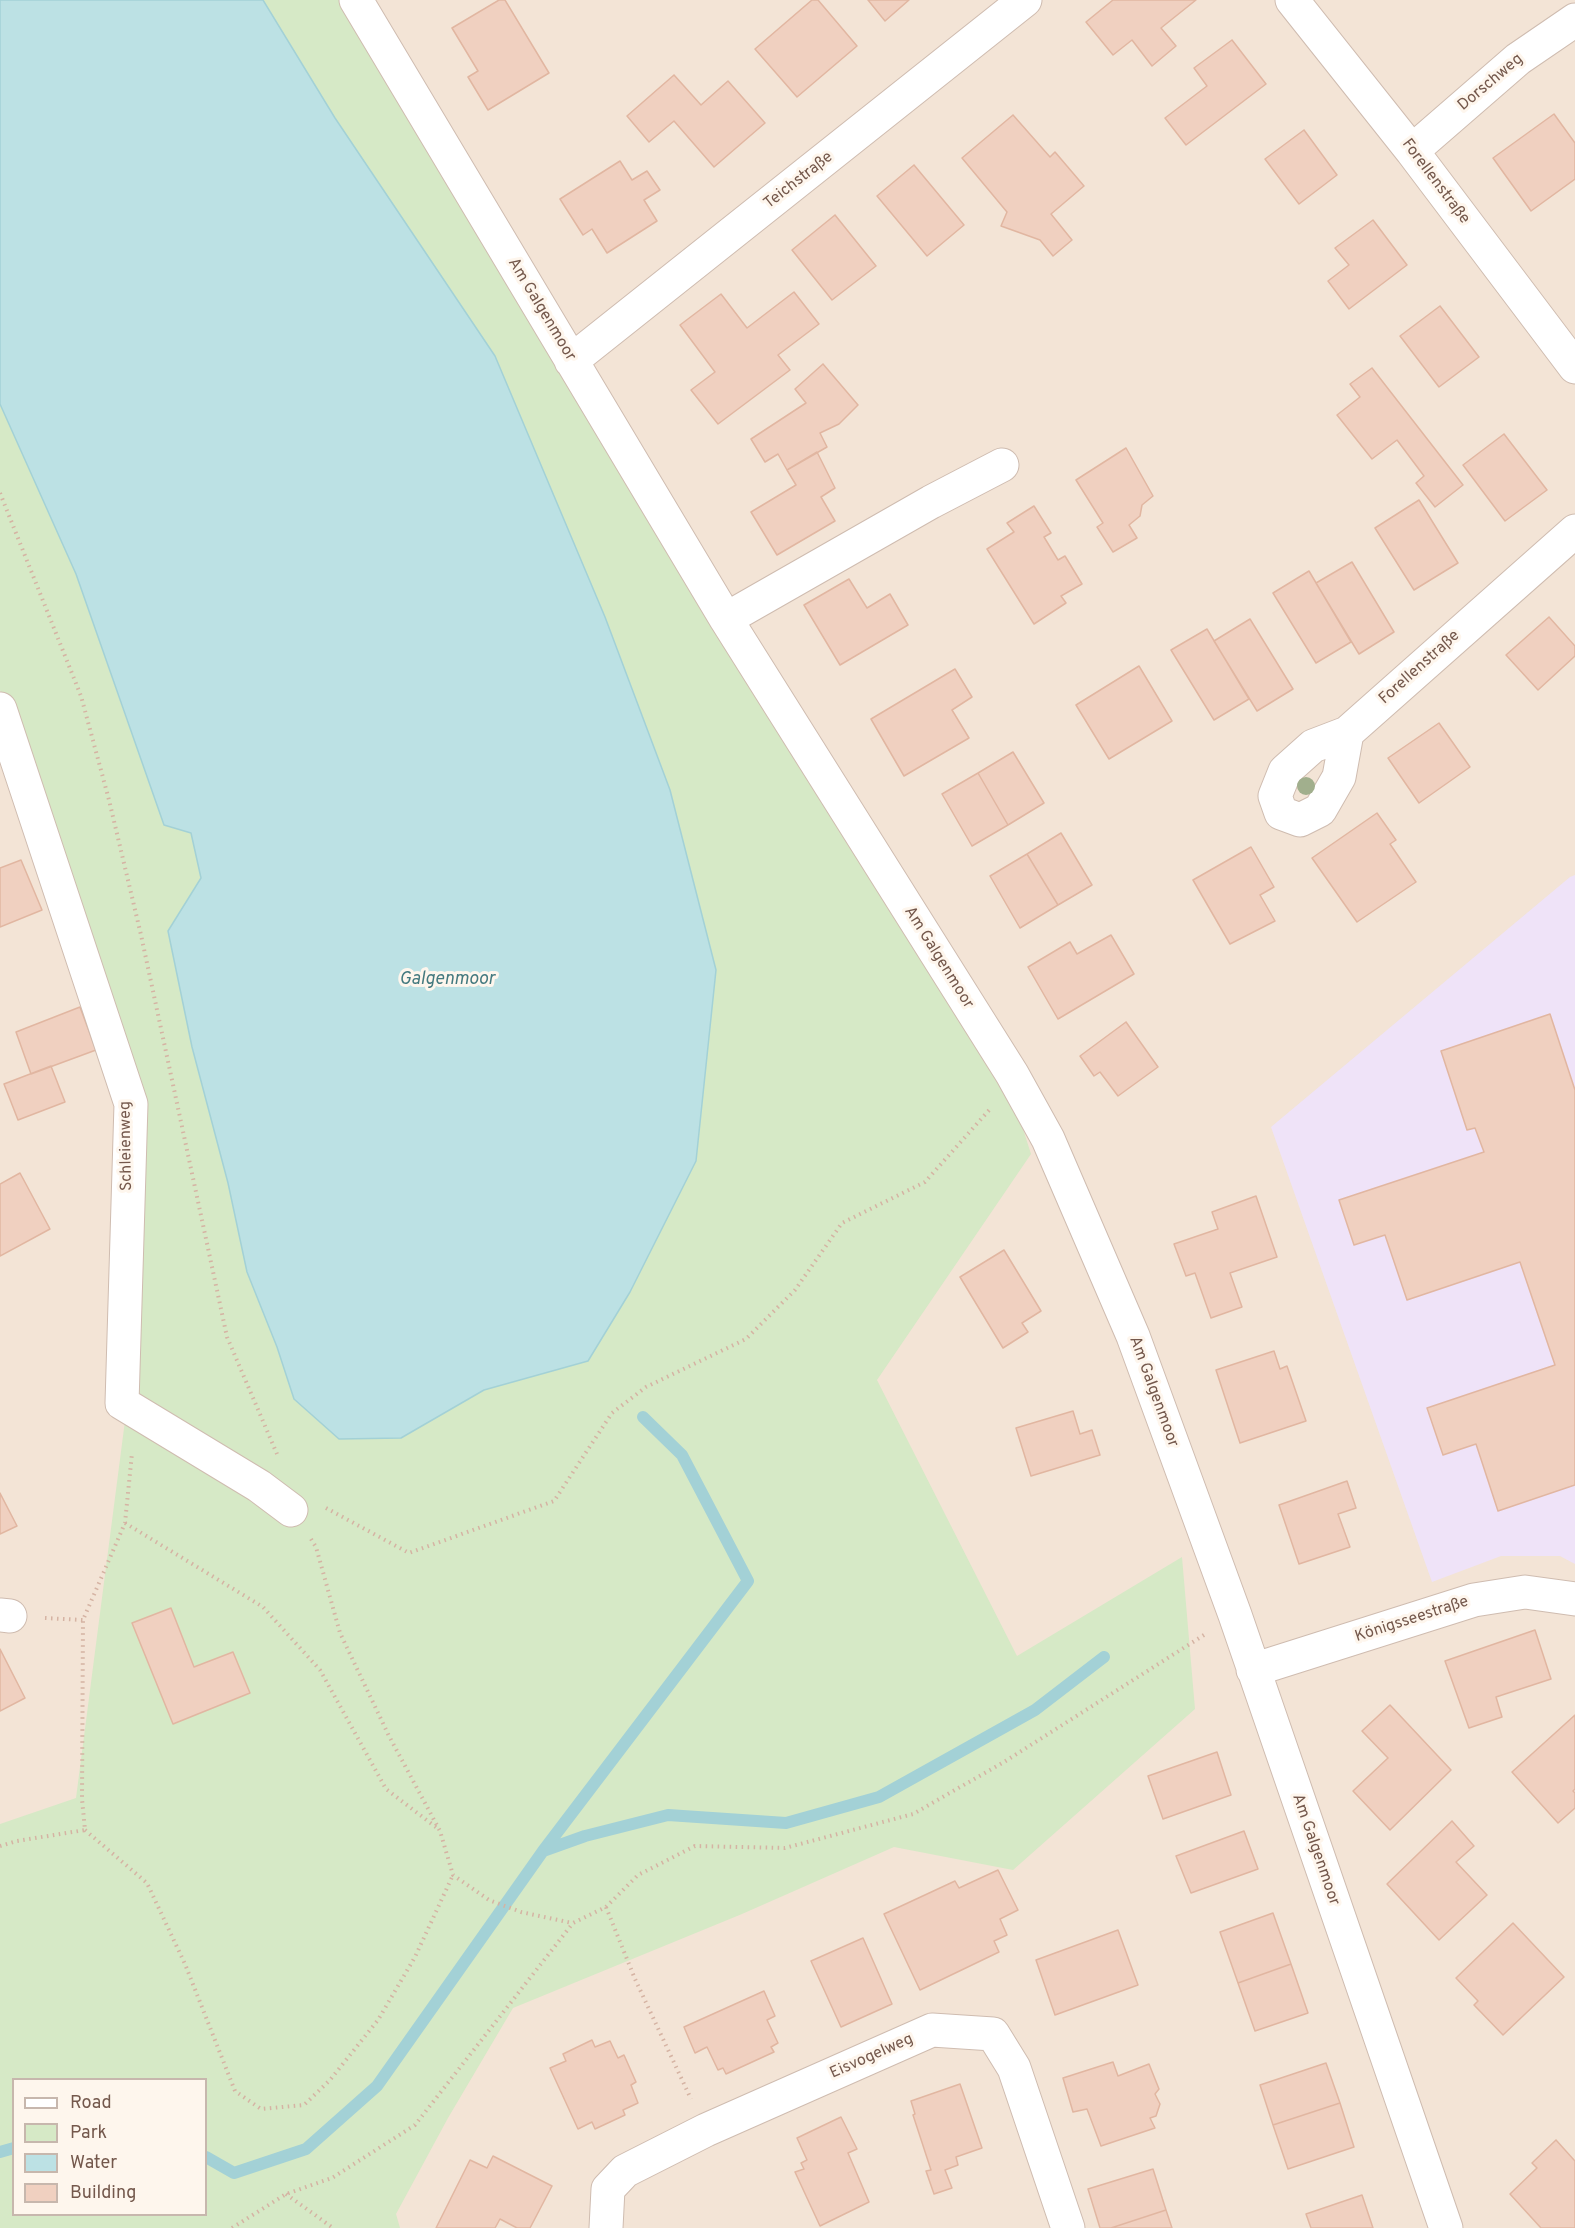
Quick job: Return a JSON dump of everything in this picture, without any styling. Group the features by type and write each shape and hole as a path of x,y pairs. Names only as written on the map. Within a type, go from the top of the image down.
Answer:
{"street":[{"name":"Am Galgenmoor","path":"356,0 726,619 1012,1074 1048,1139 1133,1336 1235,1615 1446,2228"},
{"name":"Forellenstraße","path":"1292,0 1412,151 1575,367"},
{"name":"Teichstraße","path":"571,361 1006,6"},
{"name":"Dorschweg","path":"1412,151 1518,58 1575,20"},
{"path":"726,619 931,502 1002,465"},
{"name":"Forellenstraße","path":"1347,733 1575,531"},
{"name":"Schleienweg","path":"0,709 130,1104 122,1403 259,1486 291,1510"},
{"name":"Königsseestraße","path":"1253,1670 1474,1600 1525,1592 1575,1599"},
{"name":"Eisvogelweg","path":"606,2228 608,2189 625,2171 706,2130 932,2030 993,2034 1014,2068 1068,2228"}],"path":[{"path":"0,493 81,696 109,800 141,935 227,1337 294,1491 291,1510 316,1547 345,1643 389,1736 440,1831 453,1875 489,1900 521,1912 573,1923"},
{"path":"325,1508 409,1553 554,1501 612,1413 646,1387 746,1339 795,1290 842,1223 925,1182 992,1107 1012,1074"},
{"path":"136,1411 125,1523 83,1620 82,1799 85,1830 147,1883 185,1964 235,2091 261,2109 304,2105 330,2080 378,2019 415,1957 453,1875"},
{"path":"125,1523 263,1607 320,1670 386,1789 440,1831"},
{"path":"232,2228 286,2193 332,2178 415,2125 573,1923 606,1907 638,1875 695,1846 785,1848 913,1814 1004,1761 1235,1615"},
{"path":"0,1846 85,1830"},
{"path":"606,1907 635,1979 706,2130"},
{"path":"286,2193 333,2228"}],"shaded area":[{"path":"0,0 1575,0 1575,2228 0,2228"},
{"path":"1575,875 1575,1564 1560,1556 1501,1556 1432,1582 1271,1127"}],"green space":[{"path":"263,0 343,0 1017,1110 1031,1154 877,1380 1017,1656 1182,1557 1195,1709 1013,1870 894,1847 742,1914 513,2008 448,2118 396,2214 400,2228 0,2228 0,1824 76,1798 126,1413 136,1106 0,690 0,404 76,574 127,721 191,833 201,878 168,932 192,1047 228,1183 247,1272 277,1347 294,1399 401,1438 484,1390 588,1361 630,1292 696,1161 716,970 670,790 605,617 495,356 335,118"}],"water":[{"name":"Galgenmoor","path":"0,0 263,0 335,118 495,356 605,617 670,790 716,970 696,1161 630,1292 588,1361 484,1390 401,1438 339,1439 294,1399 277,1347 247,1272 228,1183 192,1047 168,931 201,878 191,833 164,825 76,574 0,404"}],"building":[{"path":"499,0 505,0 549,73 488,110 468,77 478,71 452,28"},
{"path":"812,0 818,0 857,46 797,97 755,49"},
{"path":"868,0 909,0 885,21"},
{"path":"1113,0 1196,0 1161,28 1176,46 1152,66 1132,40 1113,55 1086,22"},
{"path":"1232,40 1266,84 1186,145 1165,118 1207,86 1194,68"},
{"path":"674,75 701,105 728,81 765,123 714,167 674,121 649,142 627,116"},
{"path":"1554,114 1575,143 1575,179 1531,211 1493,158"},
{"path":"1013,115 1050,157 1055,152 1084,186 1051,214 1072,240 1053,256 1040,240 1001,226 1007,212 962,158"},
{"path":"1304,130 1337,175 1299,204 1265,159"},
{"path":"620,161 632,180 647,171 660,190 644,200 657,221 607,253 592,229 583,235 560,199"},
{"path":"914,165 964,225 927,256 877,196"},
{"path":"835,215 876,266 832,300 792,250"},
{"path":"1373,220 1407,265 1349,309 1328,281 1349,265 1335,248"},
{"path":"794,292 819,324 778,355 790,370 718,424 691,390 715,372 680,325 721,294 747,328"},
{"path":"1440,306 1479,357 1439,387 1400,336"},
{"path":"823,364 858,405 839,424 820,433 827,447 787,470 778,454 765,462 751,439 806,403 795,389"},
{"path":"1372,368 1463,485 1435,507 1416,483 1424,476 1397,440 1372,459 1337,415 1360,397 1350,384"},
{"path":"1504,434 1547,490 1505,521 1463,465"},
{"path":"1126,448 1153,496 1142,505 1140,516 1129,525 1137,538 1113,552 1097,527 1103,523 1076,480"},
{"path":"817,452 835,488 821,497 835,521 777,555 751,512 796,485 787,470"},
{"path":"1419,500 1458,563 1414,590 1375,528"},
{"path":"1034,506 1051,533 1044,537 1058,560 1065,556 1082,584 1061,596 1066,603 1034,624 987,549 1014,532 1007,523"},
{"path":"1352,562 1394,632 1359,654 1316,583"},
{"path":"1309,571 1351,642 1316,663 1273,593"},
{"path":"849,579 867,608 890,594 908,625 840,665 804,605"},
{"path":"1549,617 1575,646 1575,656 1538,690 1506,655"},
{"path":"1250,619 1293,689 1257,711 1214,641"},
{"path":"1207,629 1249,699 1214,720 1171,650"},
{"path":"1139,666 1172,721 1109,759 1076,705"},
{"path":"955,669 972,697 952,710 969,738 904,776 871,719"},
{"path":"1439,723 1470,767 1419,803 1388,758"},
{"path":"1013,752 1044,803 1008,825 978,773"},
{"path":"978,773 1008,825 972,846 942,794"},
{"path":"1377,813 1396,840 1390,844 1416,882 1357,922 1312,858"},
{"path":"1061,833 1092,885 1058,905 1027,854"},
{"path":"1251,847 1274,887 1260,895 1275,921 1230,944 1193,880"},
{"path":"1027,854 1058,905 1020,928 990,876"},
{"path":"21,860 42,910 0,927 0,868"},
{"path":"1111,935 1134,974 1058,1019 1028,967 1070,942 1077,954"},
{"path":"80,1007 96,1050 31,1074 16,1032"},
{"path":"1550,1014 1575,1090 1575,1485 1498,1511 1476,1444 1443,1455 1427,1408 1555,1365 1520,1262 1407,1300 1385,1235 1354,1245 1339,1200 1484,1152 1475,1128 1467,1130 1441,1051"},
{"path":"1126,1022 1158,1067 1118,1096 1100,1072 1094,1076 1080,1056"},
{"path":"51,1066 65,1102 18,1120 4,1084"},
{"path":"20,1173 50,1229 0,1256 0,1184"},
{"path":"1256,1196 1277,1257 1230,1273 1242,1307 1211,1318 1195,1273 1186,1276 1174,1244 1218,1229 1212,1212"},
{"path":"1004,1250 1041,1311 1022,1323 1028,1332 1003,1348 960,1277"},
{"path":"1274,1351 1280,1369 1287,1366 1306,1421 1240,1443 1216,1370"},
{"path":"1073,1411 1080,1434 1092,1430 1100,1455 1031,1476 1016,1428"},
{"path":"1347,1481 1356,1508 1338,1514 1350,1547 1299,1564 1279,1505"},
{"path":"0,1493 17,1526 0,1534"},
{"path":"171,1608 194,1667 233,1652 250,1693 173,1724 132,1623"},
{"path":"1535,1630 1551,1679 1496,1697 1502,1717 1469,1728 1445,1661"},
{"path":"0,1649 25,1698 0,1711"},
{"path":"1390,1705 1451,1770 1390,1830 1353,1791 1388,1758 1362,1731"},
{"path":"1575,1715 1575,1789 1573,1791 1575,1808 1558,1823 1512,1772"},
{"path":"1217,1752 1231,1795 1163,1819 1148,1776"},
{"path":"1452,1821 1474,1846 1456,1862 1487,1895 1439,1940 1387,1884"},
{"path":"1244,1831 1258,1869 1191,1893 1176,1856"},
{"path":"998,1870 1018,1910 1000,1919 1007,1935 994,1941 999,1952 920,1990 884,1914 955,1881 959,1888"},
{"path":"1273,1913 1291,1964 1238,1983 1220,1932"},
{"path":"1513,1923 1564,1977 1503,2035 1474,2005 1478,2001 1456,1978"},
{"path":"1118,1930 1138,1985 1055,2015 1036,1960"},
{"path":"863,1938 892,2004 841,2027 811,1961"},
{"path":"1291,1964 1308,2013 1255,2031 1238,1983"},
{"path":"764,1991 775,2016 767,2020 778,2043 771,2047 774,2052 726,2074 723,2068 718,2070 707,2047 695,2053 684,2027"},
{"path":"592,2040 595,2047 610,2041 618,2058 624,2055 636,2082 631,2085 638,2103 623,2110 625,2115 595,2129 592,2122 578,2129 550,2068 566,2061 563,2054"},
{"path":"1113,2062 1118,2076 1149,2064 1159,2089 1155,2094 1160,2104 1156,2116 1150,2118 1155,2128 1101,2146 1087,2109 1073,2112 1063,2078"},
{"path":"1326,2063 1340,2103 1273,2125 1260,2085"},
{"path":"960,2084 982,2148 956,2157 958,2165 945,2170 952,2188 934,2194 926,2171 931,2170 913,2115 915,2114 911,2101"},
{"path":"1340,2103 1354,2147 1288,2169 1273,2125"},
{"path":"841,2117 857,2149 848,2153 869,2202 820,2226 795,2172 804,2169 801,2163 807,2160 797,2138"},
{"path":"1556,2140 1575,2161 1575,2228 1541,2228 1510,2194 1537,2168 1532,2163"},
{"path":"493,2156 552,2186 530,2228 517,2228 500,2219 495,2228 436,2228 470,2160 487,2168"},
{"path":"1153,2169 1166,2210 1111,2228 1100,2228 1088,2189"},
{"path":"1362,2195 1373,2228 1311,2228 1306,2214"},
{"path":"1166,2210 1172,2228 1111,2228"}],"waterway":[{"path":"207,2158 234,2173 306,2149 377,2086 543,1851 748,1581 682,1455 643,1417"},
{"path":"543,1851 585,1836 668,1815 786,1823 879,1797 1035,1710 1104,1657"},
{"path":"0,2152 12,2149"}]}
